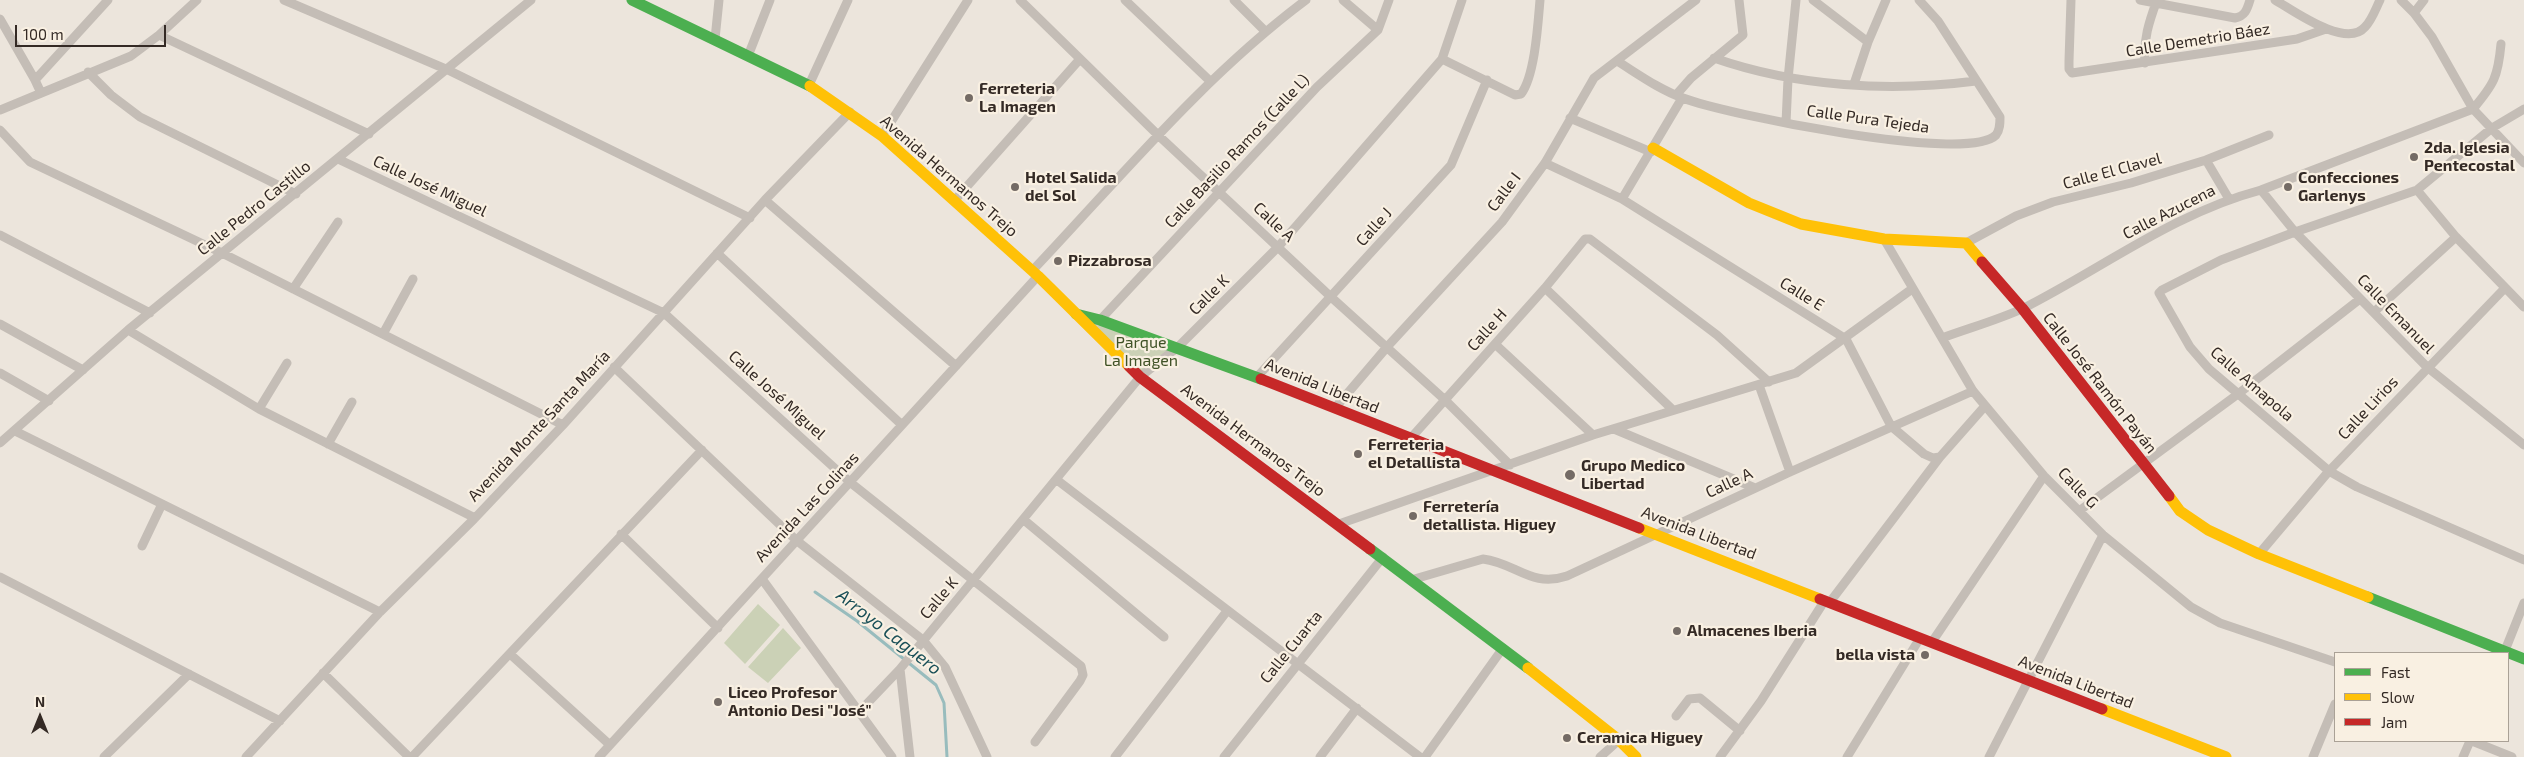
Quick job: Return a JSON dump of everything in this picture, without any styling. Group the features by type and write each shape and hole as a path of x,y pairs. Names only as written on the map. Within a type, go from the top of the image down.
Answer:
{"street":[{"path":"35,80 108,0"},
{"path":"0,110 88,72 131,56 159,35 197,0"},
{"path":"284,0 448,70 750,218"},
{"name":"Calle Pedro Castillo","path":"0,443 128,330 448,70 531,0"},
{"name":"Avenida Hermanos Trejo","path":"634,0 809,85 882,136 1035,274 1140,377 1503,648 1619,740 1636,757"},
{"path":"715,39 719,0"},
{"path":"748,56 770,0"},
{"path":"809,85 848,0"},
{"path":"882,136 968,0"},
{"name":"Calle A","path":"1020,0 1159,136 1331,297 1444,399 1510,464"},
{"path":"1125,0 1210,81"},
{"path":"1234,0 1265,30"},
{"name":"Avenida Las Colinas","path":"599,757 796,540 851,483 1035,274 1210,81 1265,30 1306,0"},
{"path":"1343,0 1378,30"},
{"name":"Calle Basilio Ramos (Calle L)","path":"1100,320 1317,87 1378,30 1390,0"},
{"name":"Calle K","path":"859,712 902,667 1140,377 1178,347 1278,247 1442,59 1462,0"},
{"path":"1442,59 1515,95 1522,94 1525,90 1537,38 1540,0"},
{"name":"Calle I","path":"1335,408 1387,347 1502,222 1546,163 1594,78 1696,0"},
{"path":"1622,199 1652,150 1679,96 1714,58 1743,35 1739,0"},
{"path":"1786,123 1788,79 1796,0"},
{"path":"1813,0 1868,42"},
{"path":"1854,84 1868,42 1886,0"},
{"name":"Calle Pura Tejeda","path":"1617,61 1679,96 1722,111 1889,141 1946,144 1989,139 1996,135 2000,127 2000,117 1938,21 1919,0"},
{"name":"Calle Demetrio Báez","path":"2071,0 2068,61 2072,73 2297,39 2326,29"},
{"path":"2140,0 2156,1 2235,18 2241,17 2246,12 2250,0"},
{"path":"2275,0 2326,29 2350,34 2357,33 2365,27 2380,0"},
{"path":"2401,0 2414,12 2432,37 2473,109 2524,163"},
{"path":"2414,12 2424,0"},
{"path":"2145,63 2144,45 2156,1"},
{"path":"0,18 41,93"},
{"path":"159,35 369,134"},
{"path":"2473,109 2493,86 2499,68 2501,44"},
{"path":"1714,58 1745,69 1788,79 1905,87 1976,81"},
{"path":"954,201 1080,59"},
{"path":"88,72 111,95 140,117 296,194"},
{"name":"Calle J","path":"1258,377 1451,165 1487,80"},
{"name":"Calle Azucena","path":"1942,338 2022,308 2187,216 2228,199 2261,190 2473,109"},
{"name":"Calle Amapola","path":"2524,109 2492,128 2417,190 2220,260 2159,293 2190,348 2209,369 2329,471 2357,487 2524,560"},
{"name":"Avenida Monte Santa María","path":"246,757 380,612 475,518 563,424 765,200 850,112"},
{"path":"1570,118 1652,150 1749,203 1801,224 1884,238 1966,243"},
{"path":"0,130 30,162 222,253 563,424"},
{"name":"Calle El Clavel","path":"1966,243 2016,216 2053,202 2132,183 2206,160 2269,135"},
{"name":"Calle José Miguel","path":"338,159 664,313 851,483 1081,666 1083,674 1080,681 1034,742"},
{"path":"2206,160 2228,199"},
{"name":"Calle E","path":"1546,163 1622,199 1846,339"},
{"name":"Calle Emanuel","path":"2261,190 2295,232 2427,367 2524,445"},
{"path":"2417,190 2504,289 2524,308"},
{"path":"765,200 956,366"},
{"path":"293,289 338,222"},
{"path":"0,235 150,313"},
{"path":"2374,312 2456,236"},
{"name":"Calle G","path":"1884,238 1973,391 2044,476 2103,535 2191,607 2220,622 2334,662"},
{"name":"Calle H","path":"1410,439 1545,288 1585,239 1590,239 1717,335 1769,382"},
{"name":"Calle José Ramón Payán","path":"1966,243 2022,308 2180,511 2208,530 2259,554 2503,652"},
{"path":"717,253 902,424"},
{"path":"383,334 413,279"},
{"path":"1545,288 1674,410"},
{"path":"1339,524 1593,434 1796,373 1846,339 1912,289"},
{"name":"Calle Lirios","path":"2259,554 2329,471 2504,289"},
{"path":"2078,511 2238,394 2360,299"},
{"name":"Avenida Libertad","path":"1074,314 1100,320 1258,377 1410,439 2226,757"},
{"path":"0,324 83,370"},
{"path":"128,330 259,409 475,518"},
{"path":"1846,339 1891,426 1924,454 1932,458 1940,457"},
{"path":"1495,344 1593,434"},
{"path":"259,409 287,364"},
{"path":"614,367 796,540 923,640 944,667 987,757"},
{"path":"0,373 48,401"},
{"path":"1759,385 1790,472"},
{"name":"Calle A","path":"1411,580 1482,559 1491,560 1531,578 1554,580 1891,426 1973,391"},
{"path":"328,444 352,402"},
{"path":"1720,757 1762,701 1827,601 1940,457 1985,406"},
{"path":"1614,428 1755,488"},
{"path":"15,431 380,612"},
{"path":"322,673 410,757 702,450"},
{"path":"1932,642 2044,476"},
{"path":"1057,480 1420,757"},
{"path":"142,546 162,504"},
{"path":"1024,520 1164,637"},
{"path":"621,534 718,628"},
{"path":"1989,757 2103,535"},
{"name":"Calle Cuarta","path":"1224,757 1297,662 1383,557"},
{"path":"0,577 280,721"},
{"path":"762,579 892,757"},
{"path":"2505,652 2524,603"},
{"path":"1115,757 1227,611"},
{"path":"1847,757 1920,638"},
{"path":"1425,757 1503,648"},
{"path":"510,654 610,745"},
{"name":"Calle José Ramón Payán","path":"2509,654 2524,660"},
{"path":"902,667 910,757"},
{"path":"104,757 189,674"},
{"path":"1676,716 1689,699 1700,698 1740,731"},
{"path":"2312,757 2334,706"},
{"path":"1320,757 1356,708"},
{"path":"1600,757 1619,740"},
{"path":"2463,757 2470,742"},
{"path":"2474,742 2512,757"}],"green space":[{"name":"Parque La Imagen","path":"1074,314 1178,347 1140,377"},
{"path":"758,604 780,625 745,664 724,643"},
{"path":"783,628 801,648 768,683 748,667"}],"waterway":[{"name":"Arroyo Caguero","path":"815,592 857,621 936,685 944,703 947,757"}],"traffic: fast":[{"path":"632,0 810,86"},
{"path":"1076,314 1100,320 1261,379"},
{"path":"1370,549 1528,668"},
{"path":"2368,597 2506,652"},
{"path":"2509,653 2524,659"}],"traffic: slow":[{"path":"810,86 882,136 1038,276 1129,366"},
{"path":"1653,148 1749,203 1801,224 1884,239 1966,243 1982,262"},
{"path":"2169,496 2180,511 2208,530 2259,554 2368,597"},
{"path":"1639,528 1820,599"},
{"path":"1528,668 1619,740 1636,757"},
{"path":"2102,709 2226,757"}],"traffic: jam":[{"path":"1982,262 2022,308 2169,496"},
{"path":"1129,366 1140,377 1370,549"},
{"path":"1261,379 1639,528"},
{"path":"1820,599 2102,709"}],"place":[{"name":"Ferreteria La Imagen","path":"969,98"},
{"name":"2da. Iglesia Pentecostal","path":"2414,157"},
{"name":"Hotel Salida del Sol","path":"1015,187"},
{"name":"Confecciones Garlenys","path":"2288,187"},
{"name":"Pizzabrosa","path":"1058,261"},
{"name":"Ferreteria el Detallista","path":"1358,454"},
{"name":"Grupo Medico Libertad","path":"1570,475"},
{"name":"Ferretería detallista. Higuey","path":"1413,516"},
{"name":"Almacenes Iberia","path":"1677,631"},
{"name":"bella vista","path":"1925,655"},
{"name":"Liceo Profesor Antonio Desi \"José\"","path":"718,702"},
{"name":"Ceramica Higuey","path":"1567,738"}]}
